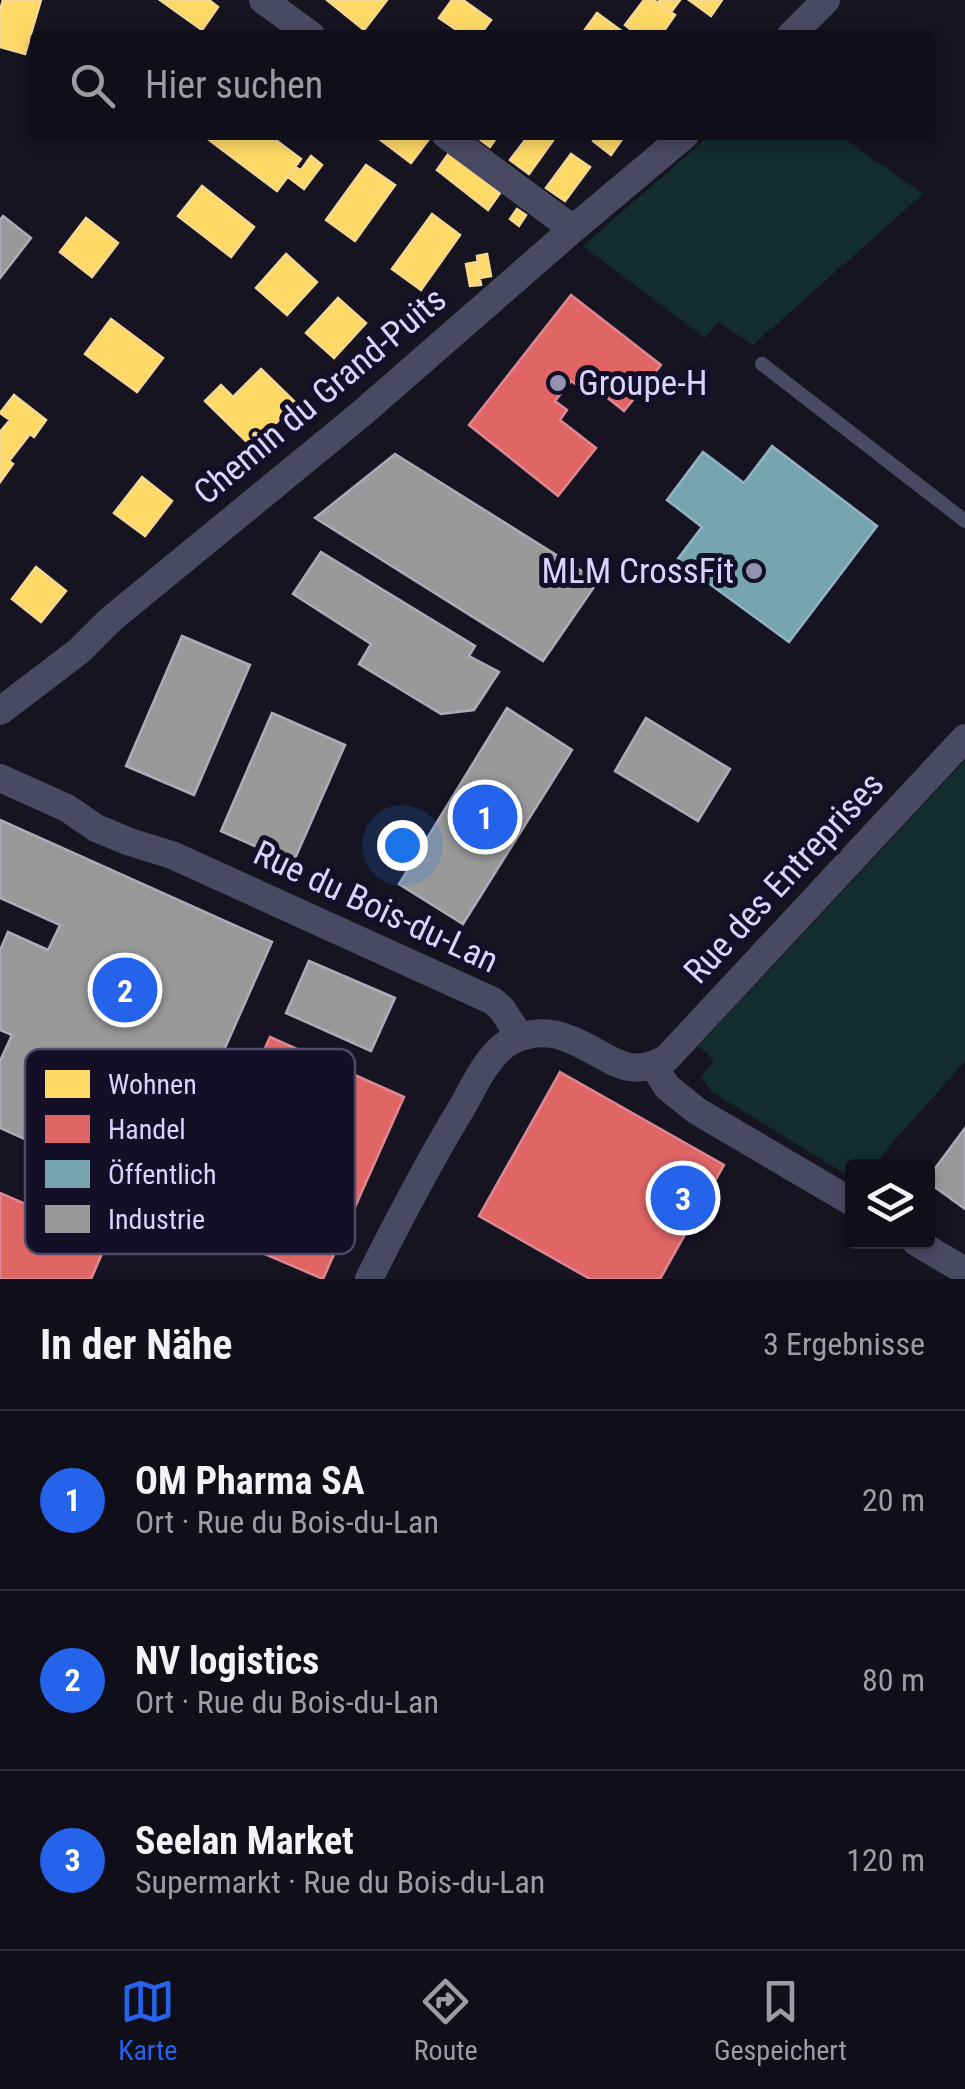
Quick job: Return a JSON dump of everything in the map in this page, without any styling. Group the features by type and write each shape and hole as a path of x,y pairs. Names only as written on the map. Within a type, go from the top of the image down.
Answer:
{"street":[{"path":"264,0 304,30"},
{"path":"794,30 812,4"},
{"path":"453,140 572,228"},
{"name":"Chemin du Grand-Puits","path":"0,712 361,414 572,228 680,140"},
{"name":"Rue des Entreprises","path":"654,1066 668,1058 965,738"},
{"name":"Rue du Bois-du-Lan","path":"0,778 67,808 96,828 172,855 493,1000 520,1037"},
{"path":"369,1279 426,1168 499,1048 533,1033 573,1040 630,1069 654,1066 668,1088 697,1111 845,1198"},
{"path":"928,1249 965,1271"}],"lane":[{"path":"762,364 965,521"}],"green space":[{"path":"704,140 846,140 923,194 753,345 718,322 705,338 583,246"},
{"path":"965,760 965,1061 878,1159 845,1159 845,1174 712,1092 701,1077 714,1061 698,1046"}],"building: Wohnen":[{"path":"3,0 41,0 25,54 0,47"},
{"path":"160,0 209,0 218,7 202,30"},
{"path":"327,0 387,0 364,30"},
{"path":"452,0 463,0 491,20 484,30 457,30 439,18"},
{"path":"644,0 654,0 675,15 664,30 632,30 625,25"},
{"path":"680,0 671,12 658,3"},
{"path":"689,0 722,0 711,16"},
{"path":"597,13 620,30 585,30"},
{"path":"209,140 276,140 301,159 277,191"},
{"path":"381,140 428,140 411,163"},
{"path":"525,140 553,140 529,174 510,160"},
{"path":"594,140 622,140 611,155"},
{"path":"449,153 500,193 488,210 437,170"},
{"path":"571,154 590,167 565,201 546,188"},
{"path":"311,156 322,165 304,189 288,177 295,167 301,170"},
{"path":"366,165 395,185 355,241 326,220"},
{"path":"202,186 254,227 231,257 178,216"},
{"path":"517,209 526,215 519,226 510,219"},
{"path":"432,214 460,235 421,290 392,269"},
{"path":"86,218 118,243 92,277 60,252"},
{"path":"286,254 317,282 287,315 256,288"},
{"path":"487,254 491,276 480,278 477,256"},
{"path":"477,262 481,285 470,286 466,264"},
{"path":"428,297 437,303 424,321 415,314"},
{"path":"338,298 366,323 334,358 306,333"},
{"path":"111,319 163,358 137,392 85,354"},
{"path":"261,369 296,403 252,447 205,401 221,385 233,397"},
{"path":"14,395 46,420 9,461 13,464 0,482 0,432 10,420 0,413"},
{"path":"142,477 172,501 145,536 114,513"},
{"path":"36,567 66,591 41,622 12,599"}],"building: Handel":[{"path":"571,295 661,365 624,411 585,380 580,387 571,381 555,401 567,410 560,420 596,448 558,496 469,425"},
{"path":"270,1037 297,1049 265,1049"},
{"path":"560,1072 724,1165 660,1279 590,1279 479,1216"},
{"path":"355,1075 404,1097 355,1207"},
{"path":"0,1193 25,1204 25,1254 102,1254 91,1279 0,1279"},
{"path":"265,1254 334,1254 323,1279"}],"building: Öffentlich":[{"path":"772,446 877,526 789,642 677,560 702,527 667,500 703,452 744,483"}],"building: Industrie":[{"path":"3,216 31,238 0,278 0,220"},
{"path":"395,454 598,581 543,661 315,518"},
{"path":"321,552 475,646 469,656 499,672 474,710 441,714 359,664 371,644 293,594"},
{"path":"182,636 250,665 194,795 126,766"},
{"path":"507,708 572,750 463,924 399,884"},
{"path":"272,713 345,745 293,863 221,831"},
{"path":"646,718 730,769 698,821 615,771"},
{"path":"0,820 272,942 225,1049 25,1049 25,1139 0,1128 0,1061 12,1035 0,1030 0,950 8,932 48,950 60,925 0,898"},
{"path":"309,961 395,998 371,1051 286,1013"},
{"path":"965,1128 965,1209 935,1187 935,1169"}],"place":[{"name":"Groupe-H","path":"558,383"},
{"name":"MLM CrossFit","path":"754,571"},
{"name":"OM Pharma SA","path":"485,817"},
{"name":"NV logistics","path":"125,990"},
{"name":"Seelan Market","path":"683,1198"}]}
